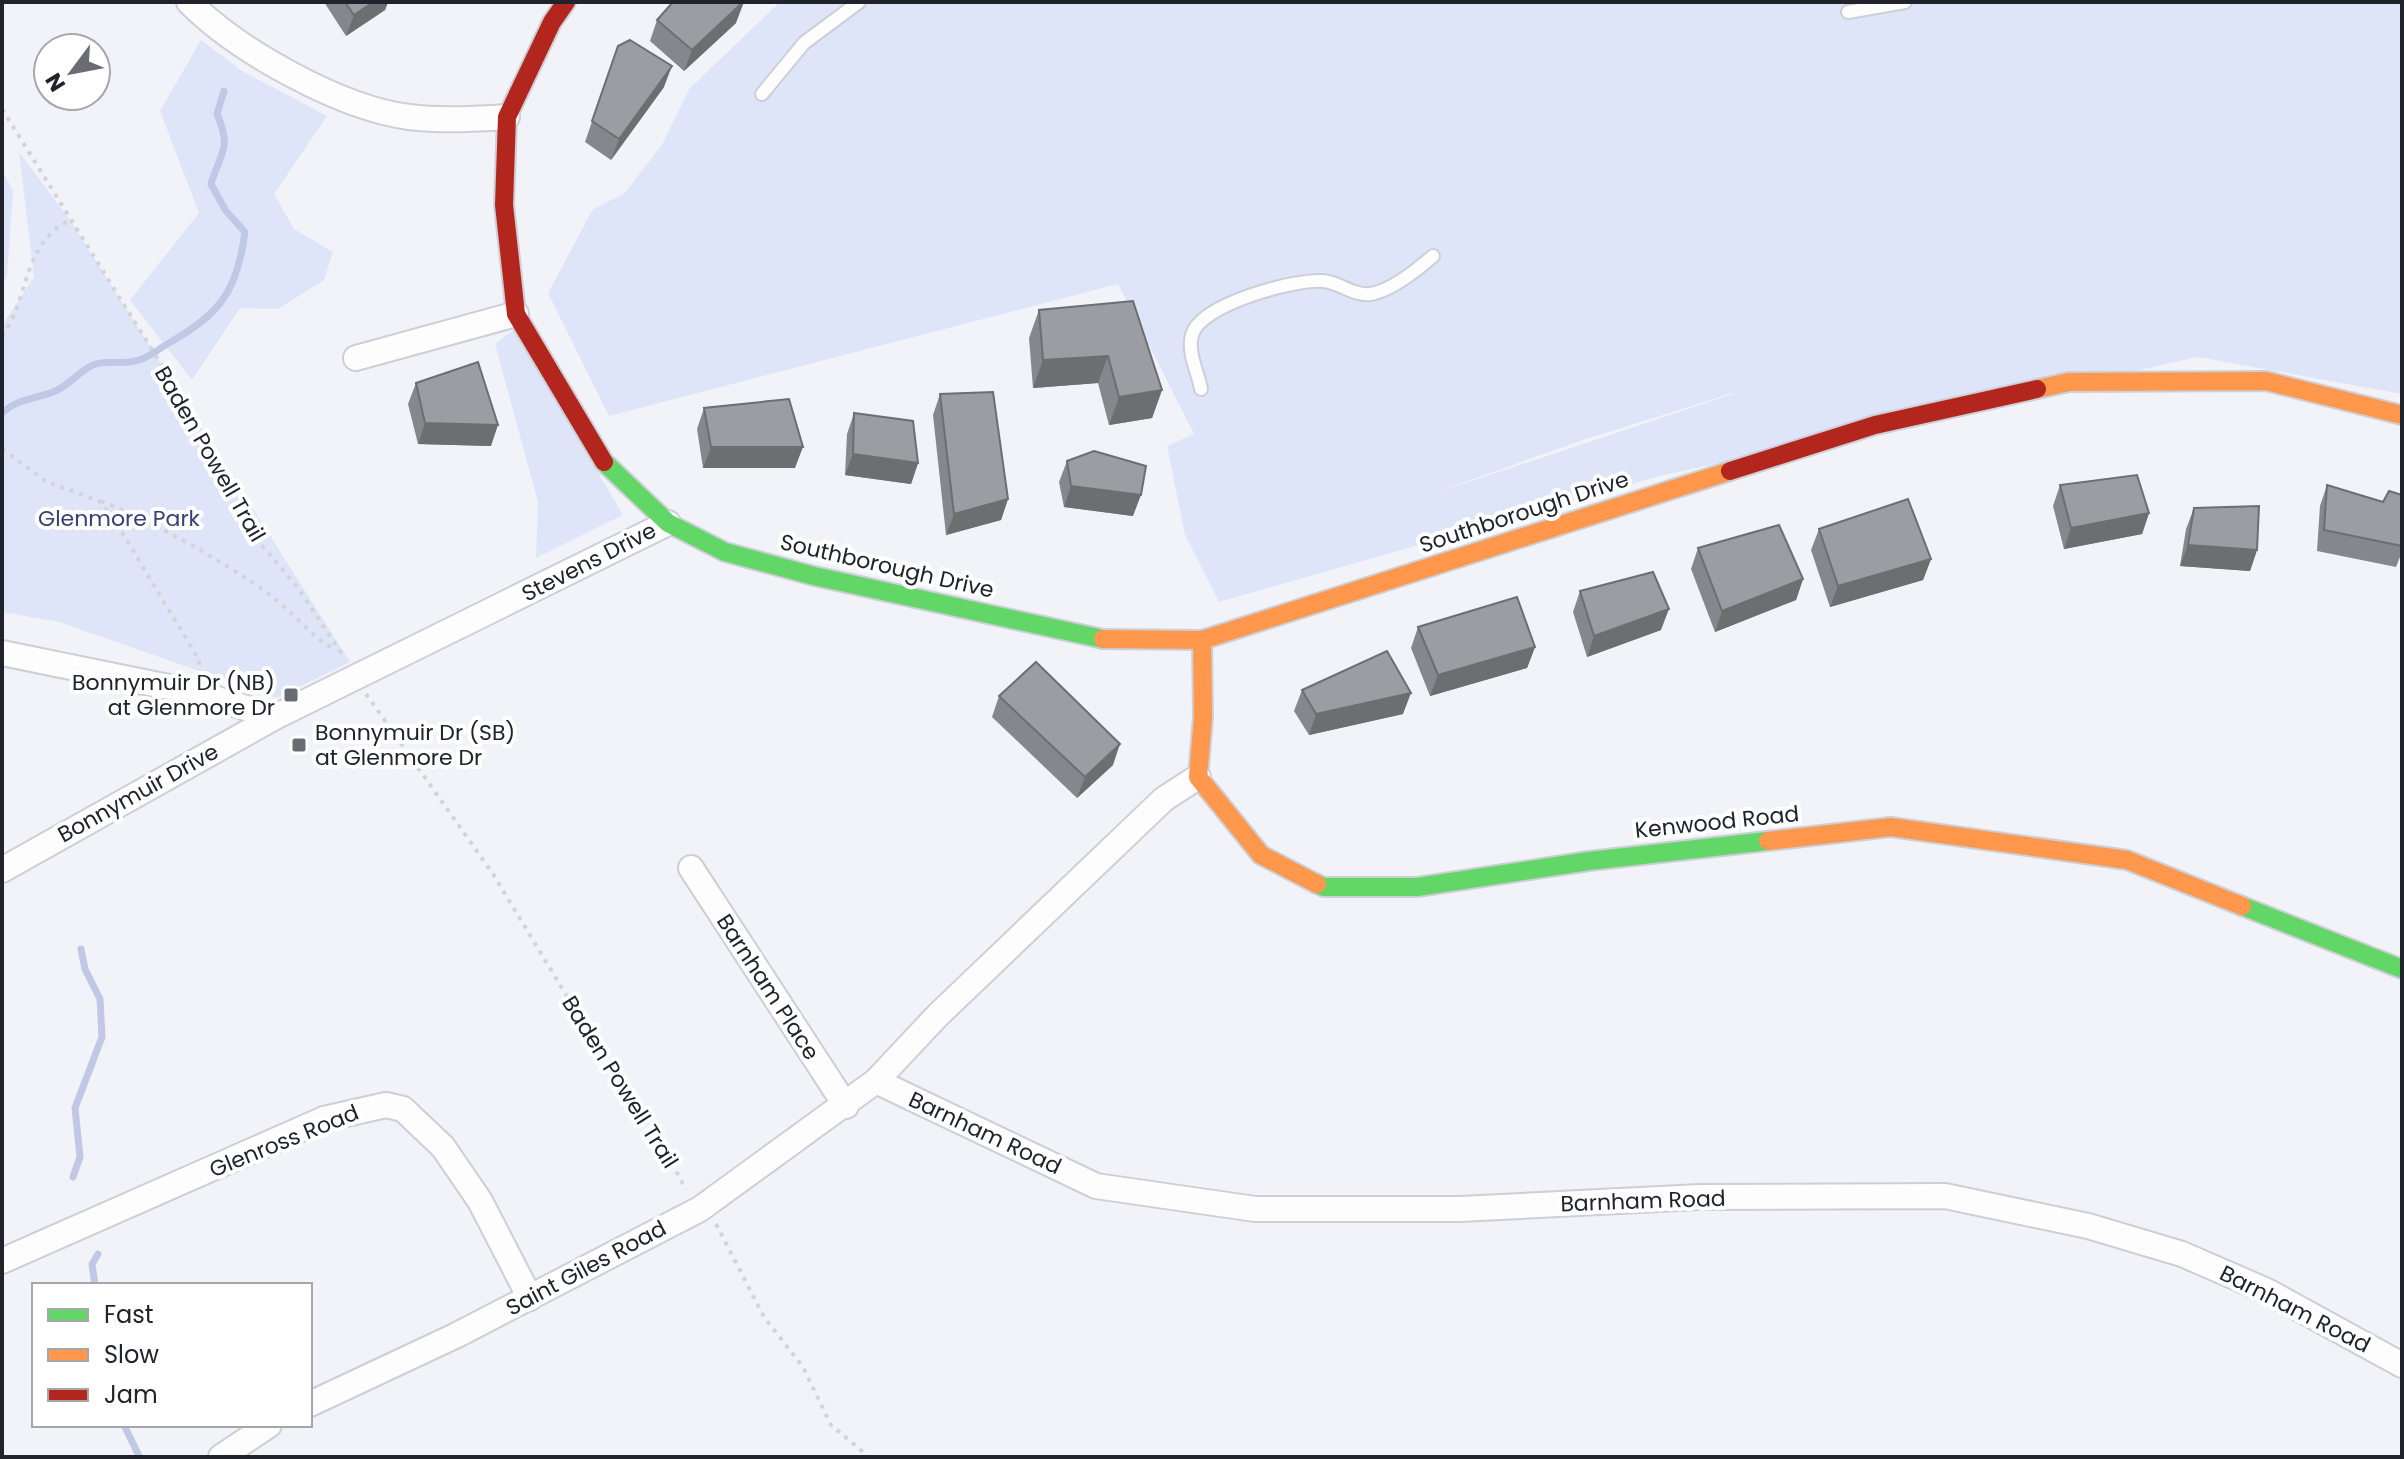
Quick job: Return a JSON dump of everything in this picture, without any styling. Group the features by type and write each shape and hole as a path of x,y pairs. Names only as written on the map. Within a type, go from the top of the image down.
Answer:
{"street":[{"path":"189,2 286,73 356,102 407,116 462,120 507,117"},
{"name":"Stevens Drive","path":"275,717 668,523 608,470 516,314 504,205 507,117 552,22 566,2"},
{"path":"356,358 516,314"},
{"name":"Southborough Drive","path":"668,523 725,552 814,576 1101,639 1116,642 1202,640 1875,425 2069,382 2266,381 2402,415"},
{"path":"1198,777 1203,717 1202,640"},
{"path":"2,653 198,693 275,717"},
{"name":"Bonnymuir Drive","path":"2,870 275,717"},
{"name":"Kenwood Road","path":"1198,777 1261,855 1324,887 1417,887 1589,861 1891,827 2127,860 2402,969"},
{"name":"Barnham Road","path":"846,1106 876,1081 938,1015 1154,809 1198,777"},
{"name":"Barnham Place","path":"691,868 846,1106"},
{"name":"Barnham Road","path":"876,1081 1096,1186 1255,1209 1460,1209 1700,1197 1945,1196 2088,1226 2182,1254 2267,1291 2402,1365"},
{"name":"Glenross Road","path":"2,1261 324,1119 386,1105 403,1109 443,1147 480,1201 530,1298"},
{"name":"Saint Giles Road","path":"312,1403 530,1298 700,1209 846,1106"},
{"path":"221,1457 266,1427"}],"lane":[{"path":"762,94 804,43 859,2"},
{"path":"1848,12 1905,2"},
{"path":"1201,389 1191,337 1199,323 1212,312 1242,299 1304,281 1327,281 1355,292 1374,293 1433,256"}],"path":[{"name":"Baden Powell Trail","path":"2,109 199,425 204,451 234,496 254,536 298,588 337,651 346,659"},
{"path":"2,336 18,305 26,271 46,236 70,220"},
{"path":"2,449 45,481 133,514 271,595 321,642 337,651"},
{"path":"99,501 114,519 199,660 198,693"},
{"name":"Baden Powell Trail","path":"372,701 493,874 700,1209 719,1227 764,1317 803,1367 831,1425 869,1457"}],"green space":[{"path":"780,2 2402,2 2402,394 2198,357 1660,476 1219,602 1185,535 1167,446 1194,434 1118,284 609,416 548,293 593,209 625,193 663,143 689,89","holes":["1733,394 1432,494 1577,442"]},
{"path":"201,40 242,71 327,116 274,194 294,229 333,252 324,280 278,309 240,308 192,380 130,300 199,213 160,111"},
{"name":"Glenmore Park","path":"19,152 70,220 350,662 277,698 59,622 2,612 2,326 34,277"},
{"path":"2,169 13,191 7,277 2,285"},
{"path":"514,330 623,515 536,558 538,502 495,344"}],"building":[{"path":"345,2 373,2 354,15"},
{"path":"673,2 743,2 692,50 657,20"},
{"path":"630,40 672,66 619,139 592,121 618,46"},
{"path":"1133,301 1162,390 1119,397 1108,356 1043,360 1039,310"},
{"path":"478,362 498,425 425,423 416,383"},
{"path":"993,392 1008,499 954,514 940,394"},
{"path":"789,399 803,447 711,447 704,408"},
{"path":"854,413 913,421 918,463 853,454"},
{"path":"1094,451 1146,466 1141,495 1071,486 1067,461"},
{"path":"2137,475 2149,513 2071,528 2060,485"},
{"path":"2327,485 2383,502 2389,491 2402,495 2402,546 2324,530"},
{"path":"1908,499 1931,559 1838,586 1819,529"},
{"path":"2259,506 2257,550 2188,545 2194,508"},
{"path":"1779,525 1803,579 1722,611 1698,548"},
{"path":"1653,572 1669,609 1594,636 1580,591"},
{"path":"1517,597 1535,647 1438,675 1418,627"},
{"path":"1387,651 1411,693 1316,714 1302,690"},
{"path":"1036,662 1120,744 1085,777 999,696"}],"waterway":[{"path":"2,413 20,402 59,389 93,365 130,362 146,357 201,322 223,299 237,271 245,232 226,211 211,184 224,143 217,114 224,91"},
{"path":"73,1177 80,1157 75,1108 102,1037 100,999 85,969 81,949"},
{"path":"95,1283 92,1264 98,1254"},
{"path":"125,1427 139,1456"}],"traffic: fast":[{"path":"604,462 668,523 725,552 814,576 1103,639"},
{"path":"1317,884 1324,887 1417,887 1589,861 1768,841"},
{"path":"2242,906 2402,969"}],"traffic: slow":[{"path":"2037,389 2069,382 2266,381 2402,415"},
{"path":"1103,639 1202,640 1730,471"},
{"path":"1202,640 1203,717 1198,777 1261,855 1317,884"},
{"path":"1768,841 1891,827 2127,860 2242,906"}],"traffic: jam":[{"path":"566,2 552,22 507,117 504,205 516,314 604,462"},
{"path":"1730,471 1875,425 2037,389"}],"place":[{"name":"Bonnymuir Dr (NB) at Glenmore Dr","path":"291,695"},
{"name":"Bonnymuir Dr (SB) at Glenmore Dr","path":"299,745"}]}
